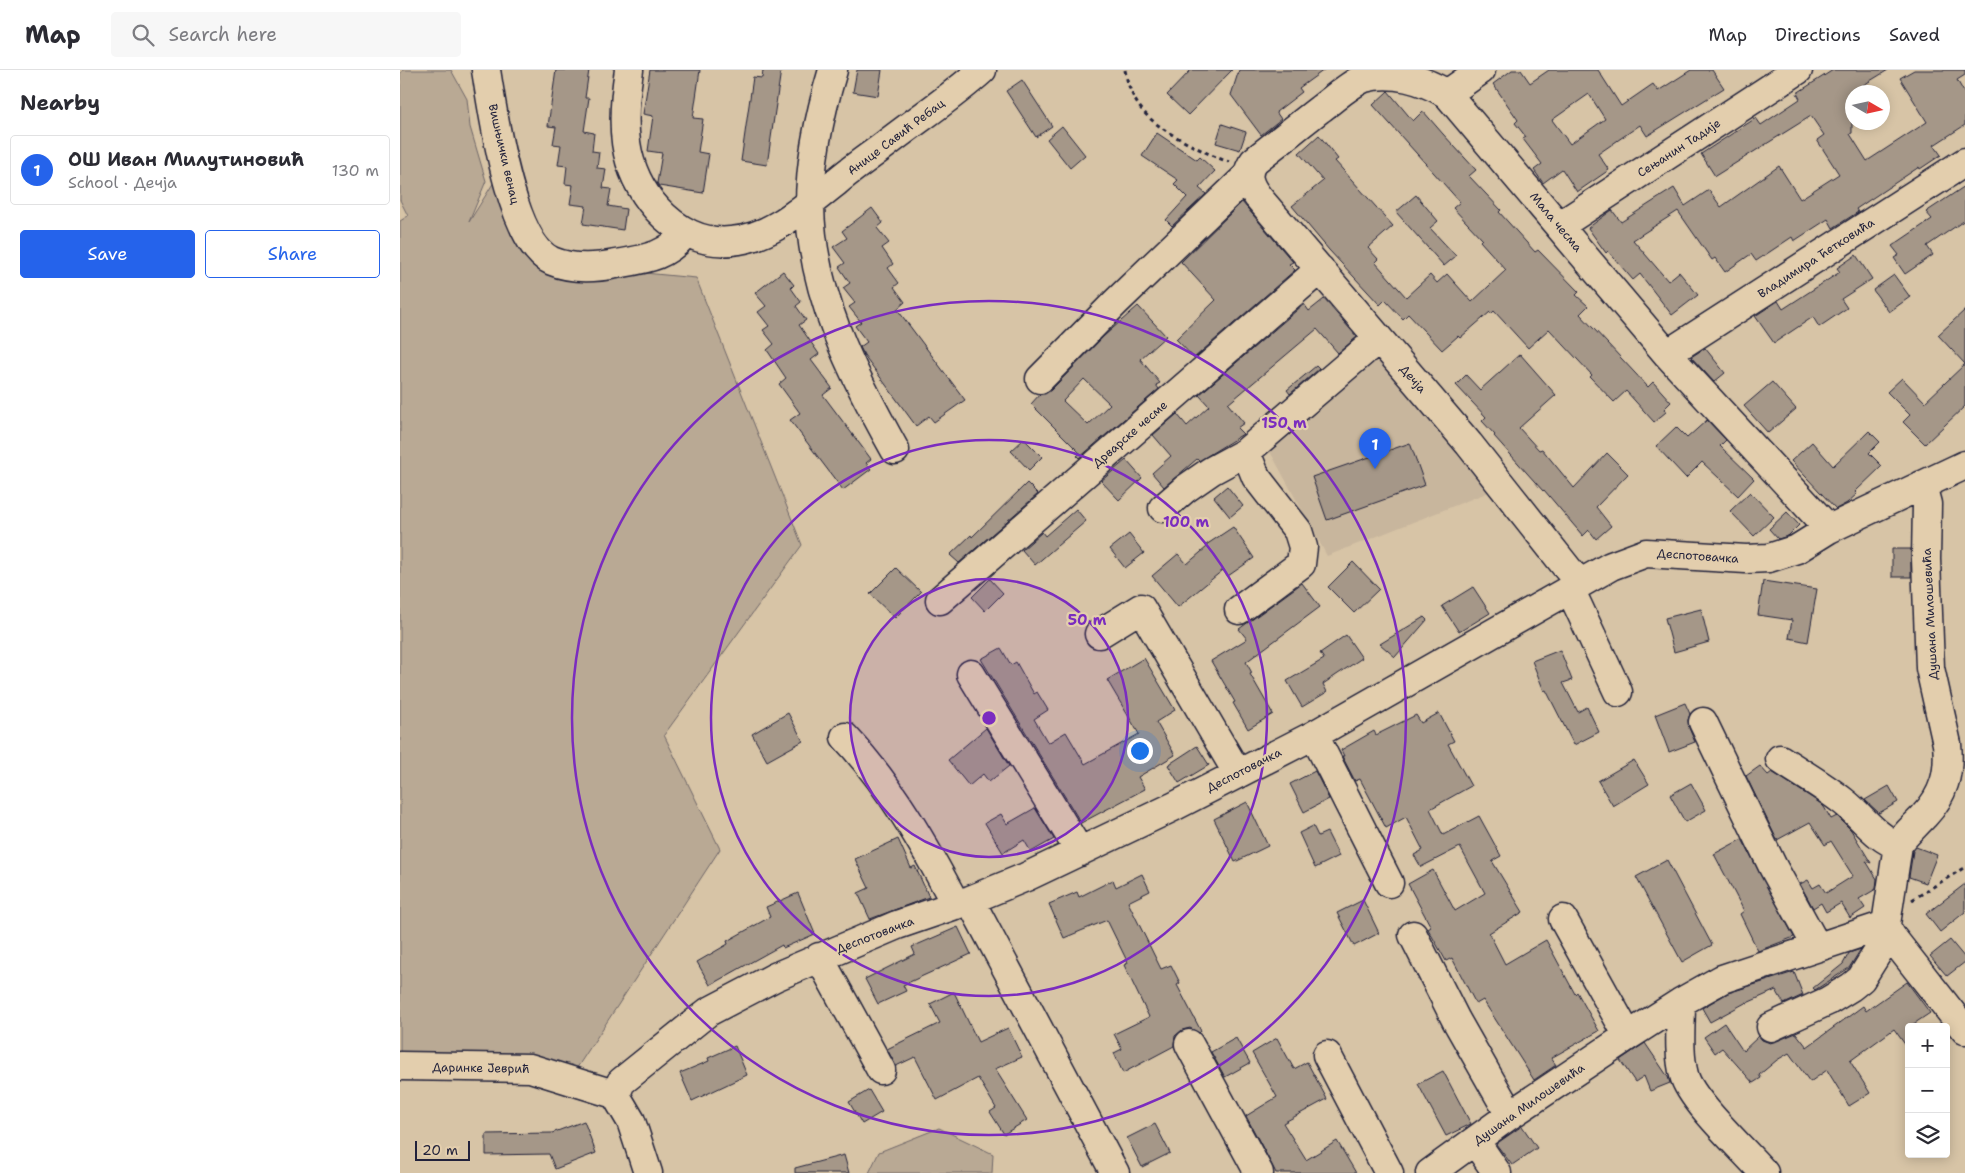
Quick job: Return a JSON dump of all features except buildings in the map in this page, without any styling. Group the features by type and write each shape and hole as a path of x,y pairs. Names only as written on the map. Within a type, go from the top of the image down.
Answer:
{"street":[{"name":"Вишњички венац","path":"486,70 495,124 509,185 525,228 540,252 550,260 567,266 608,266 654,256 677,244 686,232"},
{"name":"Анице Савић Ребац","path":"629,70 623,126 634,171 643,190 668,220 686,232 709,240 732,242 763,233 810,204 835,183 944,102 982,70"},
{"path":"833,70 817,137 810,204 813,242 822,285 838,335 855,376 894,450"},
{"path":"1447,94 1481,70"},
{"name":"Сењанин Тадије","path":"1559,226 1798,70"},
{"name":"Мала чесма","path":"1040,379 1248,171 1254,161 1341,93 1364,78 1384,74 1412,77 1428,82 1447,94 1667,354 1829,529"},
{"name":"Владимира Ћетковића","path":"1667,354 1965,162"},
{"name":"Дечја","path":"1248,171 1251,188 1258,197 1469,444 1574,586 1618,692"},
{"name":"Дрварске чесме","path":"940,600 1320,269"},
{"path":"1163,508 1185,489 1211,471 1246,452 1378,339"},
{"path":"1238,610 1301,564 1302,547 1298,531 1256,477 1246,452"},
{"name":"Деспотовачка","path":"617,1095 622,1082 628,1076 708,1012 775,977 819,957 897,925 963,903 1080,852 1238,774 1314,735 1611,566 1641,554 1664,553 1746,559 1769,558 1797,549 1829,529 1965,465"},
{"name":"Душана Милошевића","path":"1898,845 1939,797 1945,784 1948,756 1930,668 1926,566 1927,504 1922,485"},
{"path":"1098,634 1141,608 1238,774"},
{"path":"971,674 1080,852"},
{"path":"1703,722 1772,867 1817,947"},
{"path":"1314,735 1389,883"},
{"path":"845,737 866,760 907,818 934,864 963,903 1115,1173"},
{"path":"1771,1027 1828,1001 1856,983 1872,963 1883,944 1898,845 1885,840 1833,793 1780,759"},
{"path":"1887,914 1892,937 1965,1030"},
{"name":"Душана Милошевића","path":"1430,1173 1510,1115 1681,1002 1722,979 1817,947 1887,914"},
{"path":"1563,919 1628,1036"},
{"path":"1413,935 1456,1020 1510,1115"},
{"path":"819,957 881,1070"},
{"path":"1681,1002 1682,1062 1687,1085 1764,1173"},
{"path":"1189,1044 1259,1173"},
{"path":"1327,1055 1389,1173"},
{"name":"Даринке Јеврић","path":"400,1066 530,1068 617,1095"},
{"path":"617,1095 631,1121 648,1173"},
{"path":"1475,1141 1496,1173"}],"path":[{"path":"1125,70 1132,94 1141,109 1155,125 1215,157 1248,171"},
{"path":"1887,914 1965,867"}],"shaded area":[{"path":"403,70 451,70 467,99 470,127 486,181 469,222 504,166 525,228 583,267 696,278 802,545 664,735 720,849 569,1080 400,1066 400,221 408,216 400,200 400,74"},
{"path":"1373,352 1489,492 1327,556 1267,446"},
{"path":"939,1128 993,1154 992,1173 869,1173 879,1152"}],"place":[{"name":"ОШ Иван Милутиновић","path":"1375,469"}]}
